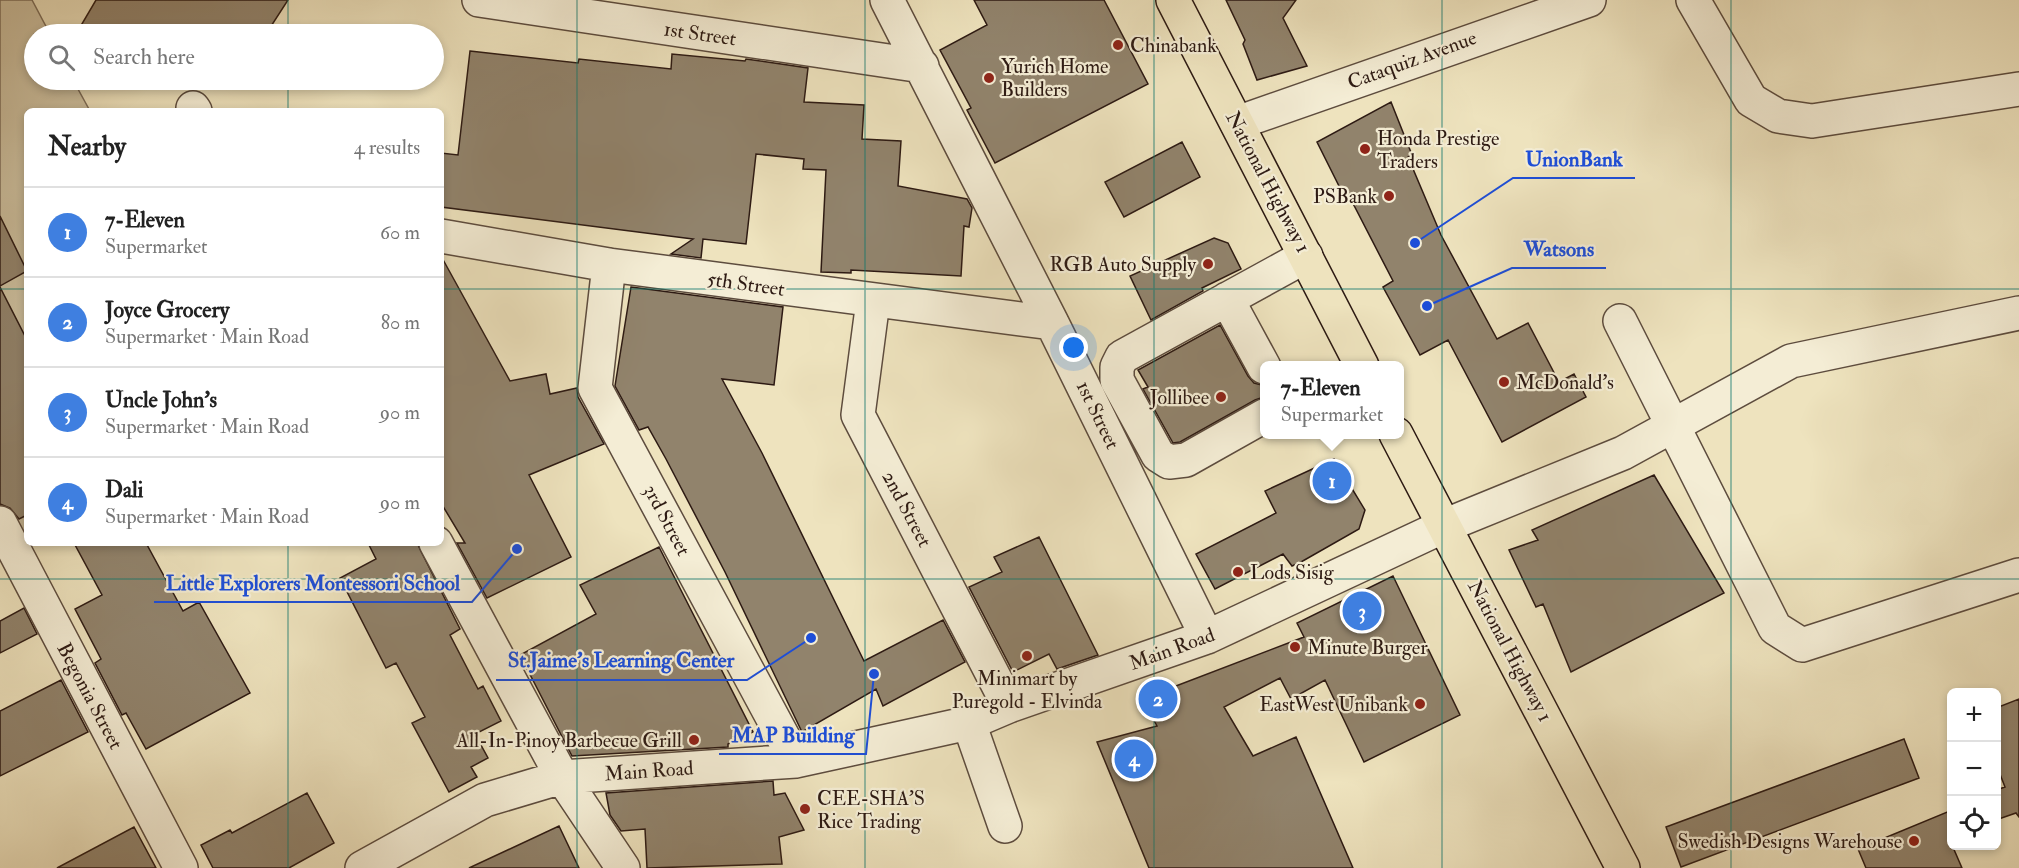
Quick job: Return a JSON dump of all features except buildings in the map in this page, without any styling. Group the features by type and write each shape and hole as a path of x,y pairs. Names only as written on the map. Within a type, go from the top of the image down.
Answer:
{"highway":[{"name":"National Highway 1","path":"1173,0 1306,256 1357,361"},
{"name":"National Highway 1","path":"1398,439 1623,868"}],"street":[{"name":"1st Street","path":"479,0 922,66"},
{"name":"1st Street","path":"886,0 922,66 1052,323 1207,637"},
{"name":"Cataquiz Avenue","path":"1237,123 1589,0"},
{"path":"1693,0 1751,100 1778,116 1812,121 2019,89"},
{"name":"5th Street","path":"444,237 609,265 1052,323"},
{"path":"1260,418 1186,460 1169,462 1158,455 1117,380 1117,367 1122,357 1306,256"},
{"name":"3rd Street","path":"609,265 595,388 796,761"},
{"path":"1227,299 1261,361"},
{"name":"2nd Street","path":"873,301 858,415 1009,706"},
{"name":"Main Road","path":"362,868 402,848 485,800 562,777 796,761 969,723 1009,706 1207,637 1444,526 1623,453 1791,361 2019,314"},
{"path":"1620,321 1775,628 1802,645 2019,575"},
{"name":"Begonia Street","path":"0,523 181,868"},
{"path":"438,546 562,777 623,868"},
{"path":"969,723 1005,826"}],"shaded area":[{"path":"0,0 32,0 45,24 24,24 24,90 78,90 88,108 24,108 24,539 0,522"}],"place":[{"name":"Chinabank","path":"1118,45"},
{"name":"Yurich Home Builders","path":"989,78"},
{"name":"Honda Prestige Traders","path":"1365,149"},
{"name":"PSBank","path":"1389,196"},
{"name":"UnionBank","path":"1415,243"},
{"name":"RGB Auto Supply","path":"1208,264"},
{"name":"Watsons","path":"1427,306"},
{"name":"McDonald's","path":"1504,382"},
{"name":"Jollibee","path":"1221,397"},
{"name":"7-Eleven","path":"1332,481"},
{"name":"Little Explorers Montessori School","path":"517,549"},
{"name":"Lods Sisig","path":"1238,572"},
{"name":"Uncle John's","path":"1362,611"},
{"name":"St.Jaime's Learning Center","path":"811,638"},
{"name":"Minute Burger","path":"1295,647"},
{"name":"Minimart by Puregold - Elvinda","path":"1027,656"},
{"name":"MAP Building","path":"874,674"},
{"name":"Joyce Grocery","path":"1158,699"},
{"name":"EastWest Unibank","path":"1420,704"},
{"name":"All-In-Pinoy Barbecue Grill","path":"694,740"},
{"name":"Dali","path":"1134,759"},
{"name":"CEE-SHA'S Rice Trading","path":"805,809"},
{"name":"Swedish Designs Warehouse","path":"1914,841"}]}
